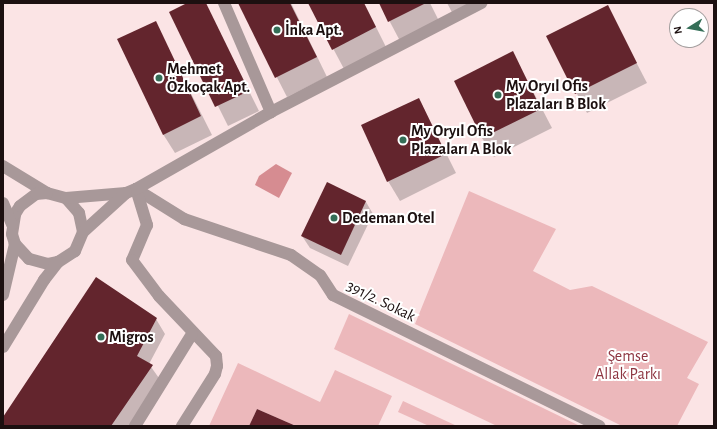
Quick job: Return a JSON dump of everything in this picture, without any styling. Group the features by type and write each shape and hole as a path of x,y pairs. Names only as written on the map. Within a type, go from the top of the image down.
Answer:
{"street":[{"path":"224,3 271,112"},
{"path":"3,347 44,280 58,262 75,251 83,232 131,191 271,112 481,3"},
{"path":"3,166 46,193 66,198 131,191"},
{"path":"131,191 147,225 132,260 159,296 192,334 216,356 217,366 215,374 182,426"},
{"name":"391/2. Sokak","path":"131,191 184,219 291,255 320,275 333,295 600,426"},
{"path":"12,224 15,214 27,199 46,193"},
{"path":"66,198 79,212 83,232"},
{"path":"3,203 12,224 15,244 3,295"},
{"path":"15,244 29,259 38,263 58,262"},
{"path":"135,426 192,334"}],"green space":[{"name":"Şemse Allak Parkı","path":"469,191 556,229 533,271 570,290 592,286 708,342 687,378 699,384 677,426 622,426 415,324"},
{"path":"349,314 580,426 497,426 334,349"},
{"path":"238,363 320,402 335,370 392,396 378,426 296,426 257,409 249,426 209,426"},
{"path":"403,401 457,426 429,426 398,412"}],"shaded area":[{"path":"276,164 292,173 279,198 255,185 259,176"}],"building":[{"path":"187,3 206,3 249,91 215,107 169,12"},
{"name":"İnka Apt.","path":"238,3 290,3 317,57 275,78"},
{"path":"308,3 364,3 376,27 332,50"},
{"path":"379,3 426,3 388,22"},
{"path":"608,5 637,63 575,94 546,36"},
{"name":"Mehmet Özkoçak Apt.","path":"156,21 201,116 163,135 117,39"},
{"name":"My Oryıl Ofis Plazaları B Blok","path":"513,51 541,109 482,138 454,81"},
{"name":"My Oryıl Ofis Plazaları A Blok","path":"419,98 446,154 387,182 361,125"},
{"name":"Dedeman Otel","path":"327,182 366,201 341,255 301,236"},
{"name":"Migros","path":"96,277 157,318 137,356 153,365 111,426 3,426 3,417"},
{"path":"257,409 296,426 249,426"}],"place":[{"name":"İnka Apt.","path":"277,30"},
{"name":"Mehmet Özkoçak Apt.","path":"159,78"},
{"name":"My Oryıl Ofis Plazaları B Blok","path":"498,95"},
{"name":"My Oryıl Ofis Plazaları A Blok","path":"403,140"},
{"name":"Dedeman Otel","path":"334,218"},
{"name":"Migros","path":"101,337"}]}
